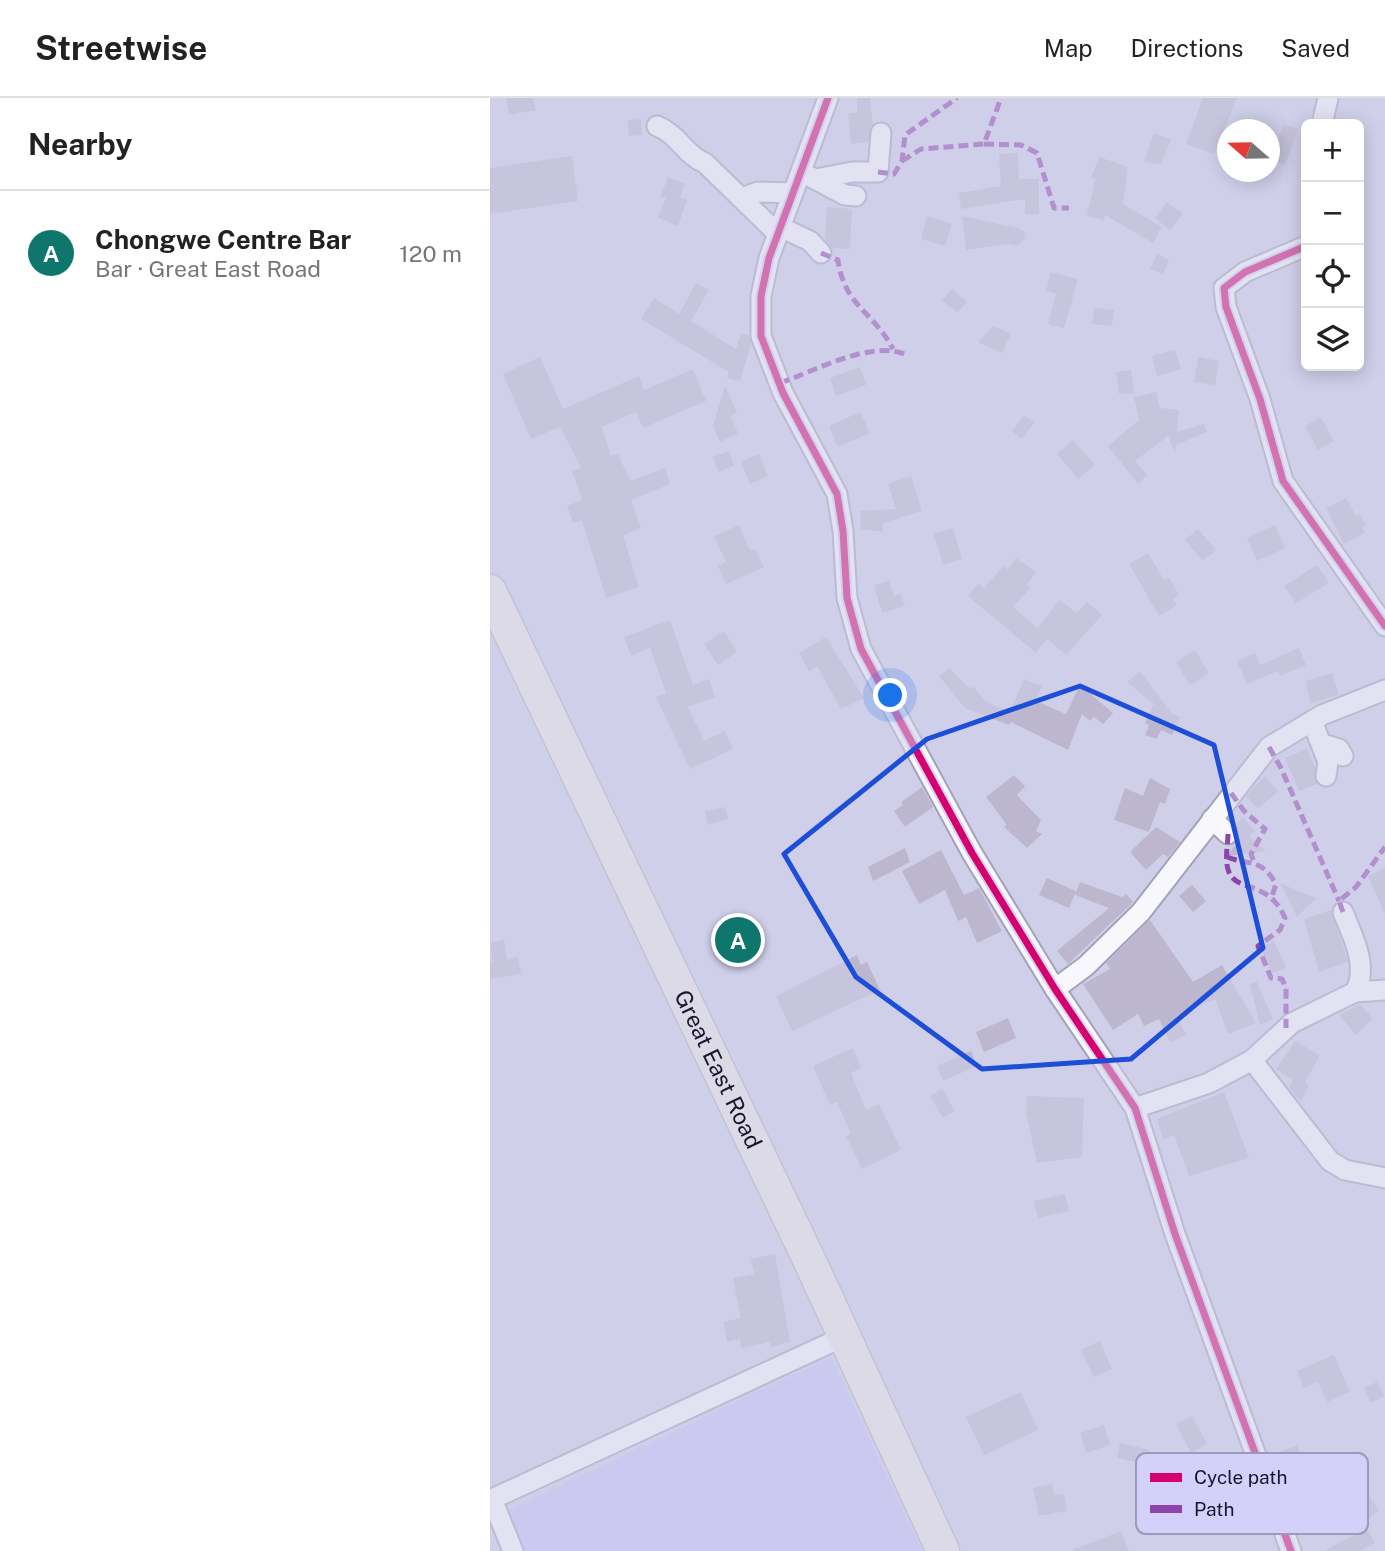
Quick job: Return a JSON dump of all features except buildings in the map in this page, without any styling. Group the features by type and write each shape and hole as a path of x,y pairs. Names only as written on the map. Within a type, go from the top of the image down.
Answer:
{"highway":[{"name":"Great East Road","path":"490,591 700,1037 813,1268 943,1551"}],"street":[{"path":"828,98 809,175 793,193 779,231 761,296 761,336 783,393 837,494 843,531 847,598 861,649 972,853 1055,989 1135,1108 1175,1234 1255,1453"},
{"path":"1323,119 1328,98"},
{"path":"657,126 669,131 693,158 705,163 779,231 810,241 821,253"},
{"path":"809,175 878,172 881,134"},
{"path":"809,175 845,195 856,196"},
{"path":"742,198 758,192 793,193"},
{"path":"1301,248 1245,272 1224,288 1226,307 1260,399 1283,481 1385,626"},
{"path":"1055,989 1086,966 1141,912 1269,747 1311,721 1385,690"},
{"path":"1311,721 1323,744 1328,762 1326,776"},
{"path":"1323,744 1339,749 1343,756"},
{"path":"1212,819 1228,834"},
{"path":"1343,912 1360,960 1361,981 1355,992"},
{"path":"1135,1108 1209,1083 1252,1060 1292,1023 1355,992 1385,990"},
{"path":"1252,1060 1330,1161 1345,1170 1385,1178"},
{"path":"513,1551 491,1500 843,1337"},
{"path":"1285,1534 1291,1551"}],"highlighted area":[{"path":"1080,686 1214,745 1263,948 1131,1059 982,1069 856,977 784,854 927,739"}],"shaded area":[{"path":"831,1357 922,1551 526,1551 505,1512"}],"marked path":[{"path":"878,172 894,174 902,161 905,135 957,98"},
{"path":"902,161 921,149 984,144 1001,98"},
{"path":"984,144 1021,145 1037,153 1054,208 1069,208"},
{"path":"821,253 838,260 846,288 893,349"},
{"path":"780,383 860,354 893,351 907,355"},
{"path":"1269,747 1281,768 1339,901"},
{"path":"1231,793 1244,811 1265,829 1251,854 1254,862"},
{"path":"1228,834 1227,863 1233,878 1270,898 1285,918 1280,930 1258,946 1271,978 1282,979 1286,988 1286,1028"},
{"path":"1343,912 1339,901 1356,887 1385,847"},
{"path":"1227,857 1255,864 1265,870 1276,884 1272,896"}],"cycle path":[{"path":"828,98 769,258 761,296 761,336 783,393 837,494 843,531 847,598 861,649 972,853 1055,989 1135,1108 1175,1234 1255,1453"},
{"path":"1301,248 1245,272 1224,288 1226,307 1260,399 1283,481 1385,626"},
{"path":"1285,1534 1291,1551"}],"place":[{"name":"Chongwe Centre Bar","path":"738,940"}]}
